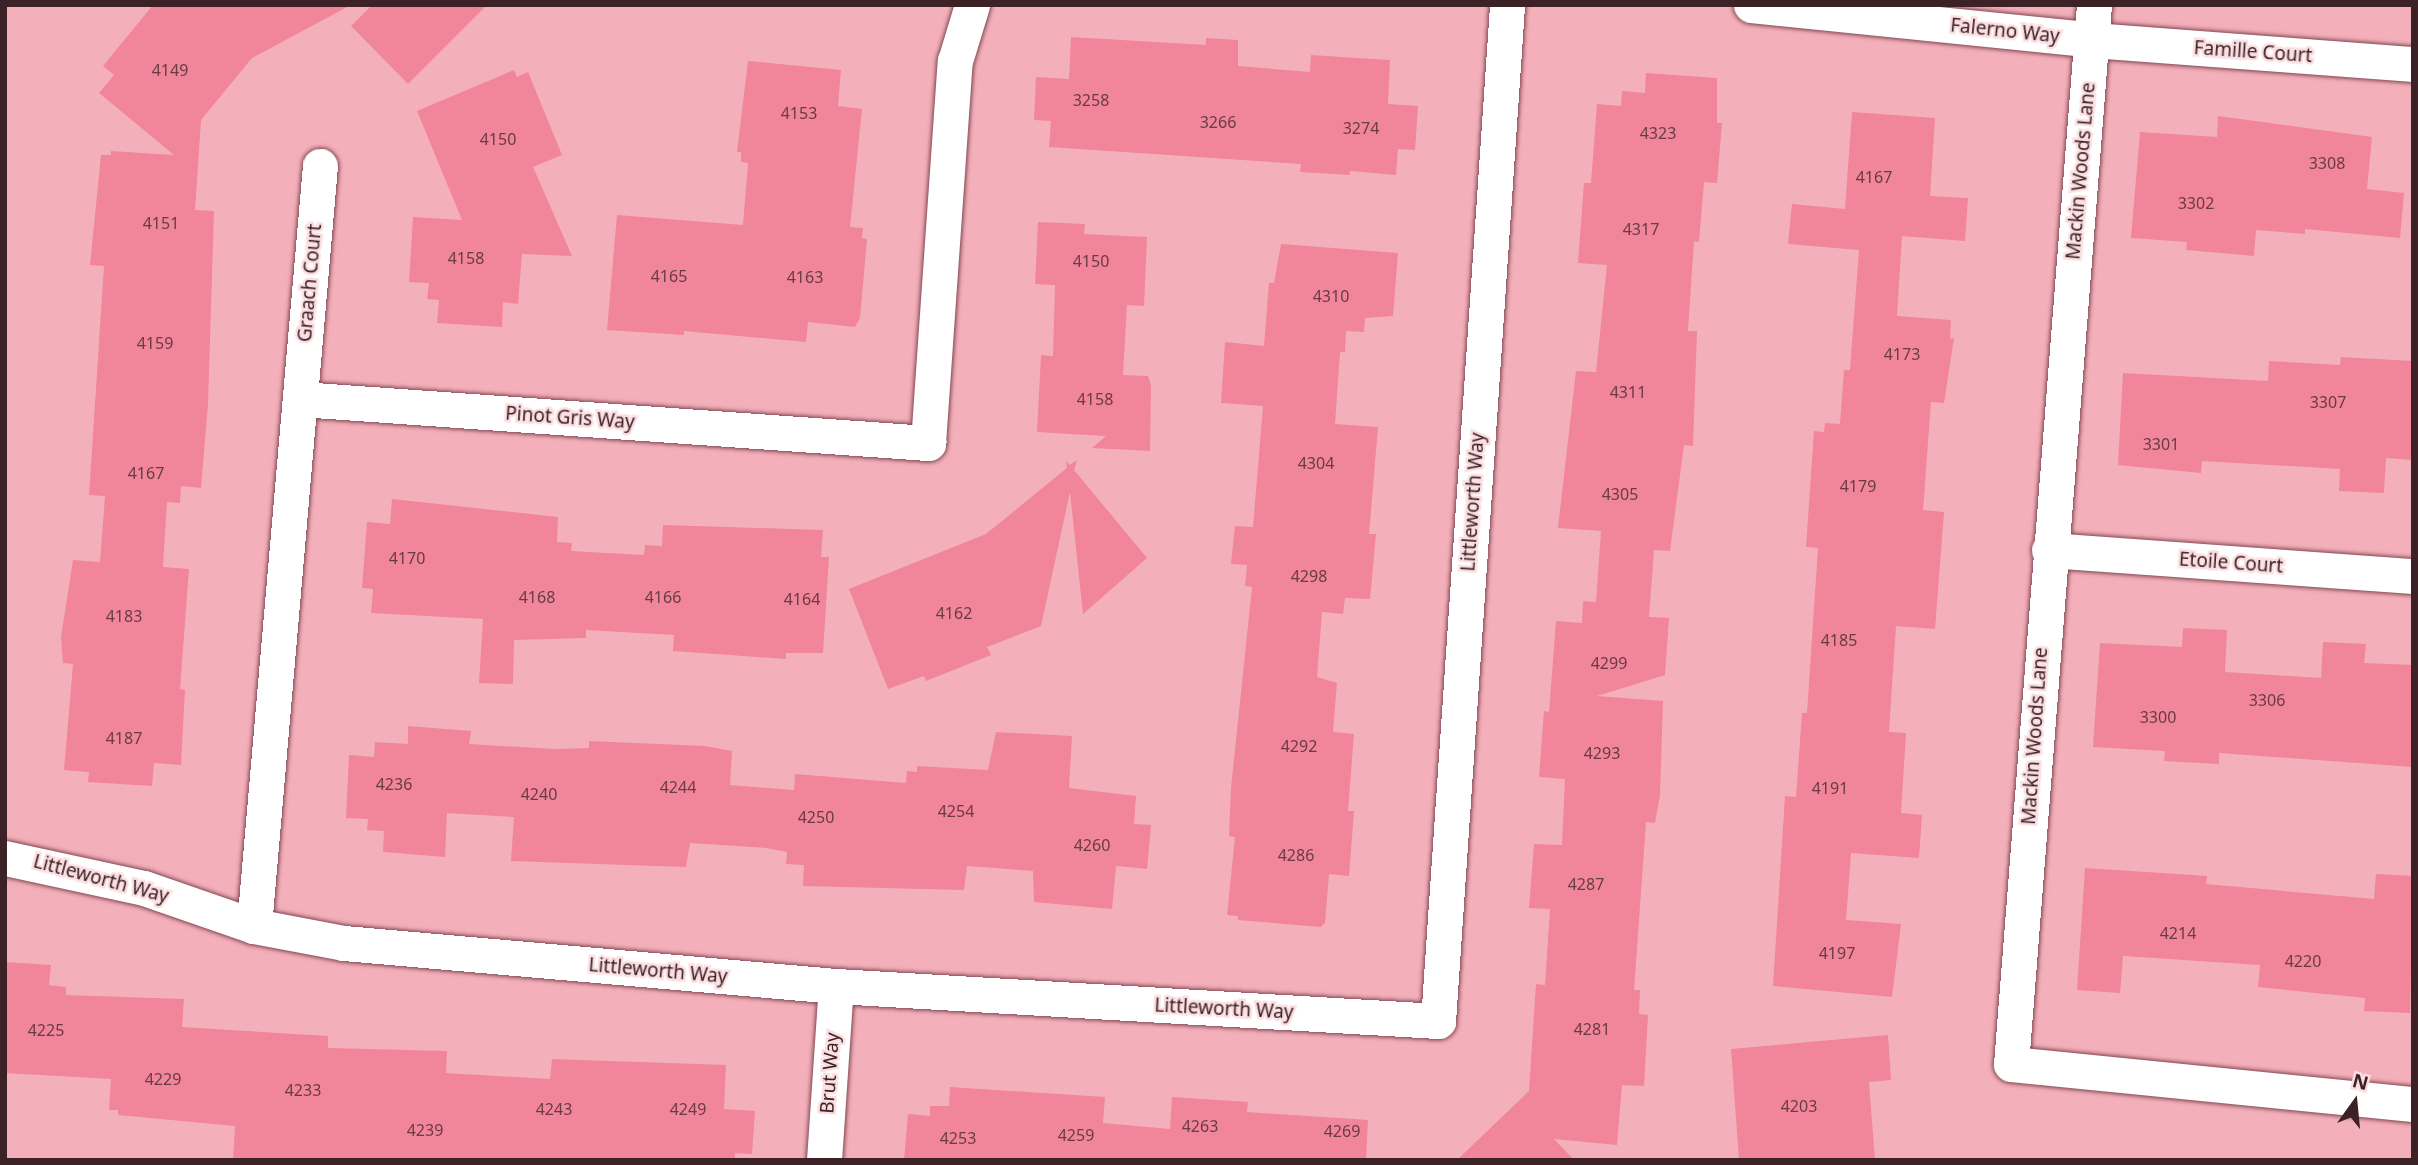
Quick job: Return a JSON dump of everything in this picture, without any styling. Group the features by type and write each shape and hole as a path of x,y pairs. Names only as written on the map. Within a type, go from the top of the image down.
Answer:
{"street":[{"name":"Pinot Gris Way","path":"300,399 928,443 955,61 972,5"},
{"name":"Littleworth Way","path":"5,858 144,888 254,926 344,943 836,986 1438,1021 1507,5"},
{"name":"Falerno Way","path":"1751,5 2092,40"},
{"name":"Mackin Woods Lane","path":"2094,5 2049,550 2011,1064 2413,1104"},
{"name":"Famille Court","path":"2092,40 2413,64"},
{"name":"Graach Court","path":"300,399 320,166"},
{"path":"254,926 300,399"},
{"name":"Etoile Court","path":"2049,550 2413,576"},
{"name":"Brut Way","path":"824,1160 836,986"}],"building":[{"path":"153,5 351,5 252,58 201,120 195,210 214,211 208,404 201,488 181,486 180,503 167,502 163,567 189,569 180,689 185,690 181,765 154,763 152,786 88,782 89,772 64,770 73,664 63,663 61,637 73,560 100,562 105,496 89,495 104,266 90,265 101,155 111,155 111,151 174,155 99,93 114,75 103,66"},
{"path":"372,5 487,5 408,84 351,26"},
{"path":"1071,37 1206,45 1206,38 1238,40 1238,66 1310,72 1311,55 1390,60 1388,104 1418,106 1415,150 1398,149 1396,175 1350,171 1350,175 1300,172 1301,164 1049,147 1051,121 1034,120 1036,77 1069,79"},
{"path":"748,61 841,70 838,106 862,109 850,227 863,228 862,238 867,239 860,318 855,327 808,322 806,342 684,331 684,335 607,330 617,215 743,225 748,163 741,162 741,152 737,152"},
{"path":"514,70 517,77 528,72 562,155 533,167 572,256 522,254 518,304 503,302 502,327 437,323 439,300 427,299 429,283 409,282 413,217 462,220 417,111"},
{"path":"1646,73 1717,78 1717,123 1722,123 1717,183 1704,182 1699,242 1694,241 1688,331 1697,331 1693,446 1684,445 1670,551 1654,550 1649,617 1669,618 1665,675 1597,696 1663,701 1660,795 1655,823 1646,822 1634,990 1640,990 1639,1014 1648,1015 1644,1086 1622,1085 1617,1145 1554,1139 1574,1160 1457,1160 1529,1091 1536,984 1545,985 1550,909 1529,908 1534,844 1562,845 1565,779 1539,777 1544,711 1549,712 1556,621 1582,623 1583,601 1596,602 1601,531 1558,528 1576,371 1596,372 1607,265 1578,263 1584,183 1591,183 1597,104 1621,106 1622,91 1645,93"},
{"path":"1852,112 1935,118 1930,196 1968,198 1965,241 1902,236 1897,316 1951,320 1950,339 1954,338 1944,403 1931,402 1923,510 1944,512 1935,629 1896,626 1889,732 1906,733 1901,813 1922,815 1919,858 1851,853 1846,920 1901,924 1892,997 1773,986 1785,796 1796,797 1802,713 1807,713 1818,548 1806,547 1814,431 1824,432 1825,423 1840,424 1844,370 1850,370 1859,250 1788,244 1792,204 1845,209"},
{"path":"2218,116 2372,137 2367,189 2404,193 2400,238 2305,229 2305,234 2256,230 2254,256 2186,250 2187,242 2131,238 2140,132 2217,137"},
{"path":"1038,222 1085,224 1084,234 1147,237 1144,306 1127,305 1123,375 1148,376 1151,385 1150,451 1092,448 1106,436 1037,432 1041,355 1053,356 1055,285 1035,284"},
{"path":"1281,244 1398,253 1393,316 1365,318 1364,332 1346,331 1345,352 1340,352 1335,424 1378,427 1369,534 1376,534 1370,599 1345,598 1343,614 1322,612 1317,677 1337,683 1333,732 1354,734 1348,811 1354,811 1349,876 1329,874 1325,923 1321,927 1238,920 1238,916 1227,915 1235,837 1229,836 1231,788 1252,587 1245,586 1247,565 1231,564 1235,526 1253,527 1263,406 1221,403 1225,342 1264,346 1269,283 1274,283"},
{"path":"2341,357 2413,361 2413,460 2386,458 2384,493 2339,491 2340,469 2202,461 2201,473 2118,465 2123,373 2268,381 2269,361 2340,365"},
{"path":"1077,460 1074,470 1147,558 1083,614 1070,492 1041,626 987,647 991,655 926,681 924,676 888,689 849,589 986,534 1067,468 1066,461 1070,465"},
{"path":"392,499 558,517 557,542 572,543 571,551 644,555 645,545 662,546 663,525 823,530 821,557 829,557 823,653 786,653 786,659 673,651 674,635 586,630 586,638 514,640 513,684 479,683 483,619 371,613 373,589 362,588 367,522 390,524"},
{"path":"2183,628 2227,630 2225,672 2321,678 2323,642 2366,644 2364,663 2413,665 2413,767 2219,753 2219,764 2164,761 2165,751 2093,747 2100,643 2182,647"},
{"path":"408,726 471,731 469,744 555,749 589,748 589,741 705,746 732,751 730,785 794,790 795,774 906,783 907,771 917,772 917,766 988,770 996,732 1072,736 1069,788 1136,796 1134,824 1151,825 1147,869 1116,866 1112,909 1034,902 1033,871 967,866 964,890 803,886 804,865 786,864 787,852 766,848 690,843 686,867 511,861 514,817 447,813 445,857 383,852 384,831 367,830 368,819 346,818 349,755 374,757 375,742 408,744"},
{"path":"2085,868 2207,876 2206,884 2374,899 2376,874 2413,876 2410,1013 2364,1011 2365,998 2258,987 2260,965 2123,956 2120,993 2077,990"},
{"path":"5,962 51,965 49,985 66,987 66,995 184,999 182,1027 328,1036 328,1048 447,1051 446,1073 550,1079 552,1059 726,1065 724,1109 755,1111 752,1154 735,1153 735,1160 233,1160 235,1126 118,1115 118,1110 109,1110 111,1079 5,1073"},
{"path":"1888,1035 1891,1080 1869,1082 1875,1160 1739,1160 1731,1049"},
{"path":"950,1087 1105,1097 1103,1123 1170,1129 1172,1097 1248,1102 1247,1112 1368,1120 1366,1160 904,1160 908,1114 930,1116 930,1106 949,1106"}]}
